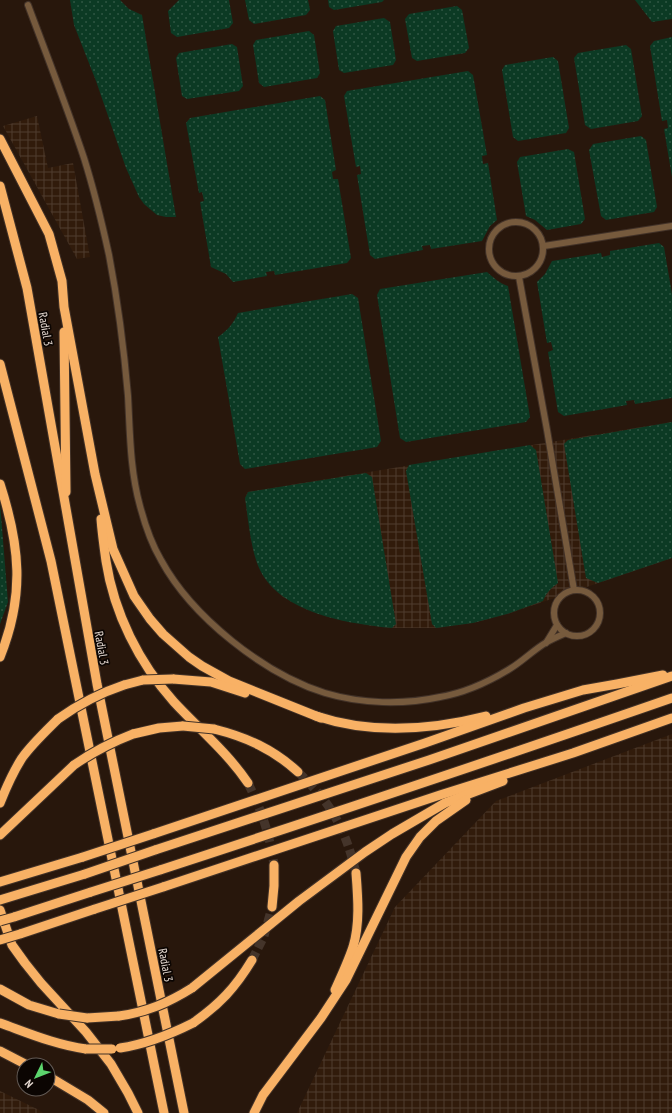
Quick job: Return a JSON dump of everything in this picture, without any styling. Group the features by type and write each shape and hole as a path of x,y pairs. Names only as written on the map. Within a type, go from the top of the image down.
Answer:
{"highway":[{"path":"0,139 49,234 62,282 64,307 66,519"},
{"name":"Radial 3","path":"0,186 26,288 96,684 184,1113"},
{"path":"64,307 95,474 113,549 134,596 150,619 163,634 189,657 229,681 321,718"},
{"path":"0,364 51,561 164,1113"},
{"path":"95,474 106,562 112,588 120,614 137,651 150,673 174,702 225,753 248,783"},
{"path":"0,484 8,508 16,544 17,568 17,590 13,618 0,657"},
{"path":"1,882 153,834 524,708 583,690 661,675 672,675"},
{"path":"3,899 85,874 422,763 672,675"},
{"path":"0,803 22,758 58,719 89,699 124,685 143,680 173,678 211,682 321,718 362,726 393,728 420,726 470,720 524,708"},
{"path":"0,921 439,778 672,698"},
{"path":"0,940 440,795 573,753 672,718"},
{"path":"2,833 74,765 94,751 133,734 159,728 183,726 214,729 234,734 254,742 284,759 298,772"},
{"path":"0,989 29,1004 59,1014 87,1018 135,1014 172,1001 192,988 299,901 392,834 446,803 573,753"},
{"path":"254,1113 263,1095 321,1018 346,980 397,873 420,837 436,821 455,806 507,779"},
{"path":"272,907 274,865"},
{"path":"321,1018 337,986 353,947 358,920 356,873"},
{"path":"0,910 12,945 24,963 86,1032 111,1064 128,1092 138,1113"},
{"path":"0,1023 47,1040 70,1046 116,1049 139,1045 173,1034 193,1023 222,1000 241,978 252,960"},
{"path":"0,1051 16,1059"},
{"path":"56,1081 88,1100 104,1113"}],"street":[{"path":"28,5 84,158 92,188 109,256 117,306 125,362 133,473 139,503 148,534 161,560 177,586 215,626 238,645 265,664 294,681 326,693 362,701 406,702 441,697 460,692 484,683 509,670 546,642 566,633"},
{"path":"511,222 528,224 536,230 541,237 544,246 540,263 535,270 527,275 519,277 503,274 497,269 492,263 488,247 495,231 502,225 511,222"},
{"path":"544,246 672,226"},
{"path":"519,277 574,590"},
{"path":"574,590 582,590 594,597 600,608 599,620 593,630 583,636 566,633 557,625 555,619 555,606 562,595 574,590"},
{"path":"546,642 557,625"}],"shaded area":[{"path":"37,116 48,168 73,163 90,257 77,259 3,126"},
{"path":"672,422 672,558 507,614 473,623 436,628 392,628 341,620 311,611 283,597 266,579 257,562 245,498 248,492"},
{"path":"672,734 672,1113 297,1113 395,907 496,801"},
{"path":"0,1091 39,1110 43,1113 0,1113"}],"green space":[{"path":"70,0 120,0 129,9 142,15 176,217 157,215 144,204 139,197 126,168 96,81 74,25"},
{"path":"179,0 229,0 233,23 229,28 177,37 171,33 168,11"},
{"path":"245,0 308,0 310,10 306,15 254,24 249,20"},
{"path":"328,0 384,0 382,2 334,10 329,7"},
{"path":"635,0 672,0 672,19 652,22"},
{"path":"457,6 462,10 469,48 465,53 417,61 412,58 405,19 409,14"},
{"path":"384,18 390,22 396,60 393,65 344,73 339,70 333,31 336,26"},
{"path":"309,31 314,35 320,73 317,78 264,87 259,83 253,45 256,40"},
{"path":"672,37 672,177 664,129 668,128 667,120 662,121 650,46 654,41"},
{"path":"232,44 237,47 243,86 239,91 187,99 182,96 176,58 179,53"},
{"path":"626,45 631,49 642,116 638,121 591,129 585,125 574,58 578,53"},
{"path":"553,57 558,61 569,128 566,133 518,141 513,137 502,70 505,65"},
{"path":"468,71 473,75 487,155 482,156 483,164 488,163 497,220 490,226 482,241 431,249 430,245 422,246 423,250 375,259 370,255 357,175 361,174 360,166 356,167 344,96 347,91"},
{"path":"320,96 325,100 336,170 332,172 333,179 338,179 351,258 347,263 275,275 274,271 266,272 267,276 233,282 226,274 211,267 200,202 204,201 202,192 199,193 186,123 190,118"},
{"path":"641,136 646,140 657,207 654,212 606,220 601,216 589,150 593,144"},
{"path":"568,149 574,152 585,219 581,224 547,230 535,220 526,216 517,162 520,157"},
{"path":"659,243 664,247 672,294 672,398 635,404 634,400 626,401 627,405 564,416 558,412 548,352 553,350 551,342 547,343 537,282 545,274 552,261 601,253 602,257 610,255 610,251"},
{"path":"487,272 499,282 508,286 530,417 526,422 406,442 400,438 377,295 380,289"},
{"path":"352,294 358,298 381,441 377,447 245,469 240,464 218,337 230,326 238,313"},
{"path":"672,422 672,558 598,583 586,578 564,444 568,440"},
{"path":"530,445 536,450 558,583 549,591 543,601 507,614 473,623 436,628 432,624 406,471 409,465"},
{"path":"366,473 372,477 396,624 392,628 356,623 318,614 283,597 270,585 260,570 254,554 250,535 245,498 248,492"},
{"path":"0,503 8,602 0,624"}],"tunnel":[{"path":"298,772 320,795 336,818 347,843 356,873"},
{"path":"248,783 264,822 270,842 274,865"},
{"path":"252,960 264,936 272,907"}]}
